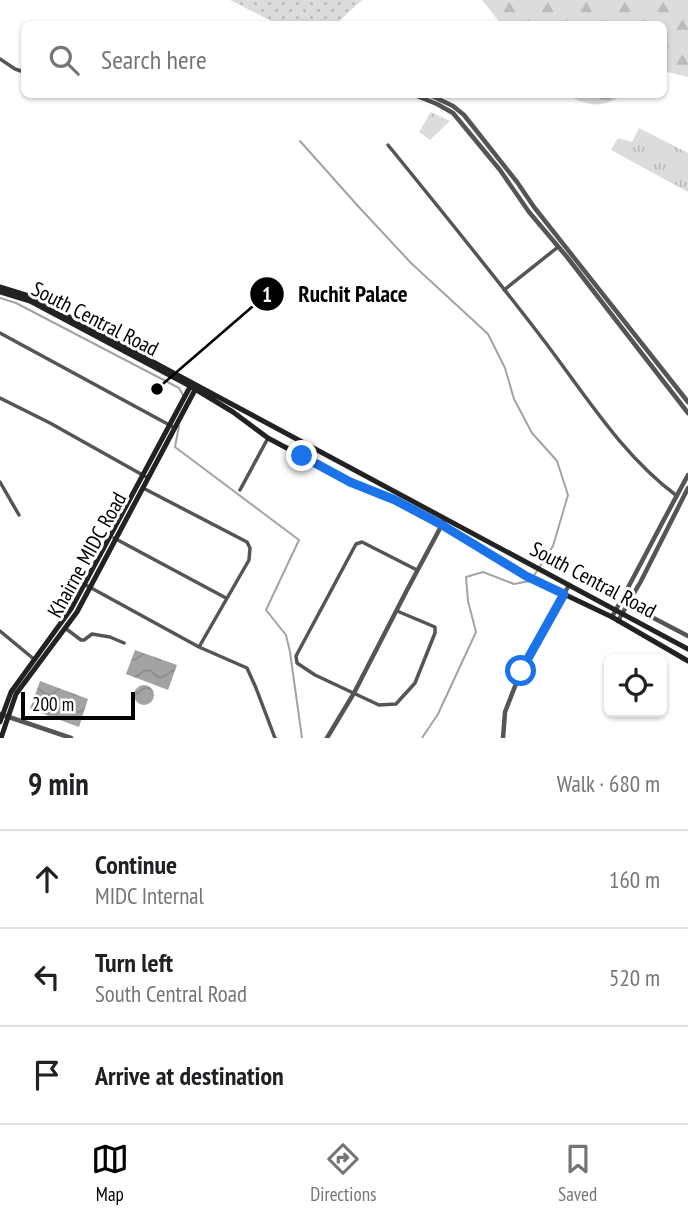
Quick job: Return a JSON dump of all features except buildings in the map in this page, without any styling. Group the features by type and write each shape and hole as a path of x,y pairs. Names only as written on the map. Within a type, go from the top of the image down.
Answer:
{"main road":[{"name":"South Central Road","path":"0,289 30,301 194,386 444,522 688,649"},
{"name":"South Central Road","path":"194,386 268,438 350,482 444,522 532,578 615,619 688,661"},
{"name":"Khairne MIDC Road","path":"37,662 87,585 194,386"},
{"name":"Khairne MIDC Road","path":"1,738 11,692 77,612 87,585"},
{"name":"Khairne MIDC Road","path":"0,722 4,715"}],"street":[{"path":"0,60 21,71"},
{"path":"422,98 453,113 500,170 529,212 686,404 688,413"},
{"path":"436,98 464,115 517,182 608,307"},
{"path":"388,145 619,440 657,482 677,496"},
{"path":"529,212 534,207"},
{"path":"503,290 558,247"},
{"path":"0,333 172,427"},
{"path":"0,398 146,477"},
{"path":"240,490 268,438"},
{"path":"615,619 641,582 685,491 688,475"},
{"path":"0,482 19,515"},
{"path":"140,486 247,542 250,548 249,560 199,647"},
{"path":"619,613 621,601 677,496 685,491"},
{"path":"327,738 354,693 444,522"},
{"path":"113,537 226,598"},
{"path":"396,611 435,627 435,633 415,682 396,704 379,705 297,663 296,656 356,544 362,542 417,570"},
{"path":"87,585 199,647 247,668 275,738"},
{"path":"503,738 505,712 521,671 569,585"},
{"path":"621,601 688,636"},
{"path":"65,628 81,640 92,634 99,634 124,643"},
{"path":"0,631 37,662"},
{"path":"4,715 71,738"}],"green space":[{"path":"230,0 362,0 339,21 271,21"},
{"path":"482,0 688,0 688,77 667,72 667,21 499,21"},
{"path":"574,98 617,98 602,104 582,102"},
{"path":"431,112 450,121 430,140 419,132"},
{"path":"639,128 688,153 688,192 611,150 618,138 632,142"}],"water":[{"path":"135,650 177,665 168,690 126,674"},
{"path":"40,681 88,699 79,727 30,709"},
{"path":"140,685 148,685 154,695 148,705 140,705 134,699 134,691"}],"waterway":[{"path":"300,141 411,263 488,334 505,368 514,399 532,433 557,461 568,495 553,546 533,577"},
{"path":"0,298 16,303 179,388 183,395"},
{"path":"179,426 175,447 299,540 266,610 286,635 302,738"},
{"path":"422,738 438,714 476,632 468,601 466,577 483,572 514,584 530,581"}],"place":[{"name":"Ruchit Palace","path":"157,389"}],"route":[{"path":"302,456 350,482 395,500 526,576 564,594 521,671"}]}
